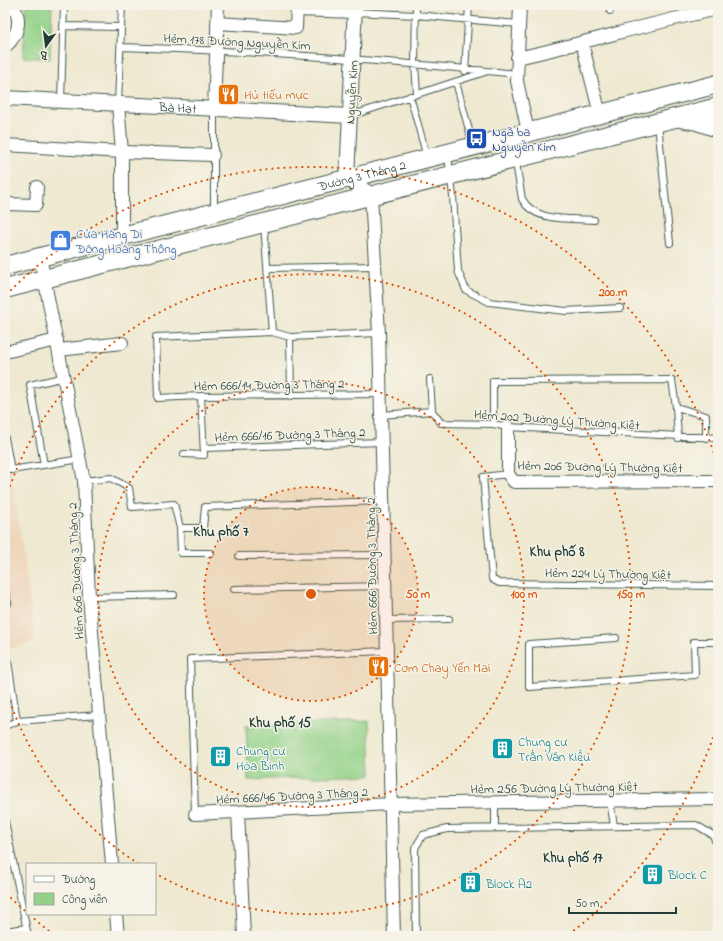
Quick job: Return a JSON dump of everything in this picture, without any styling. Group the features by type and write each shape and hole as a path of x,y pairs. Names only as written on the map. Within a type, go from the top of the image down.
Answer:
{"main road":[{"name":"Đường 3 Tháng 2","path":"5,266 718,84"},
{"path":"666,120 718,107"},
{"name":"Đường 3 Tháng 2","path":"5,289 666,120"},
{"path":"666,120 697,121 718,128"}],"street":[{"path":"5,47 16,33 18,24 17,15 12,5"},
{"path":"214,108 218,5"},
{"path":"520,5 517,58 520,134"},
{"path":"217,23 296,28 297,8 355,9"},
{"path":"517,58 718,8"},
{"name":"Nguyễn Kim","path":"347,178 355,9"},
{"path":"582,43 600,114"},
{"name":"Bà Hạt","path":"5,98 350,116"},
{"path":"118,104 122,152 122,236"},
{"path":"5,145 122,152 213,155"},
{"path":"347,178 371,195"},
{"path":"5,204 36,205 37,187"},
{"name":"Hẻm 666 Đường 3 Tháng 2","path":"371,195 381,394 394,936"},
{"name":"Hẻm 606 Đường 3 Tháng 2","path":"40,257 65,377 84,481 89,597 112,863"},
{"path":"5,352 58,345 122,343"},
{"name":"Hẻm 206 Đường Lý Thường Kiệt","path":"508,427 508,474 514,482 718,481"},
{"name":"Hẻm 256 Đường Lý Thường Kiệt","path":"391,804 718,799"},
{"name":"Hẻm 666/46 Đường 3 Tháng 2","path":"195,814 391,804"},
{"path":"238,812 244,936"},
{"path":"114,936 116,915"}],"lane":[{"path":"61,101 64,5"},
{"path":"118,104 122,5"},
{"path":"416,5 415,64 417,94"},
{"path":"464,79 469,5"},
{"path":"355,9 519,24"},
{"path":"63,26 121,27"},
{"name":"Hẻm 178 Đường Nguyễn Kim","path":"120,47 216,50 352,59 517,74"},
{"path":"350,116 488,71"},
{"path":"456,82 473,146"},
{"path":"410,96 427,158"},
{"path":"214,108 214,212"},
{"path":"666,120 670,243"},
{"path":"520,134 515,158 522,199 530,209 548,217 594,220"},
{"path":"448,153 458,271 466,290 489,302 566,311 620,308"},
{"path":"264,222 272,332 290,337 379,333"},
{"path":"268,268 375,266"},
{"name":"Hẻm 666/14 Đường 3 Tháng 2","path":"272,332 156,337 158,398 201,396 381,394"},
{"path":"290,337 291,396"},
{"path":"44,465 30,385 65,377"},
{"path":"381,415 432,411 430,379"},
{"path":"493,424 493,380 672,380 676,407 678,438"},
{"name":"Hẻm 666/16 Đường 3 Tháng 2","path":"201,396 204,448 382,442"},
{"path":"676,407 706,416 706,438"},
{"name":"Hẻm 202 Đường Lý Thường Kiệt","path":"432,411 441,423 493,424 508,427 678,438 718,438"},
{"path":"5,438 11,470 81,459"},
{"path":"184,454 204,455 204,448"},
{"name":"Hẻm 224 Lý Thường Kiệt","path":"508,474 483,477 489,560 492,579 499,583 718,586"},
{"path":"84,481 111,478 129,488 132,507 174,504 180,528 181,553 211,553"},
{"path":"180,528 203,528 205,507 384,501"},
{"path":"239,556 385,555"},
{"path":"234,589 385,586"},
{"path":"5,591 8,603"},
{"path":"89,597 174,595"},
{"path":"386,620 449,619"},
{"path":"616,638 528,644 529,687 695,675 694,642 718,642"},
{"path":"195,814 190,659 387,650"},
{"path":"8,661 17,721"},
{"path":"5,726 17,721 99,715"},
{"path":"610,800 614,826"},
{"path":"495,802 495,828"},
{"path":"5,821 28,936"},
{"path":"416,936 415,848 423,835 447,829 696,825 713,835 718,848"},
{"path":"5,931 26,928"}],"shaded area":[{"path":"5,447 10,467 25,563 35,642 5,650"}],"green space":[{"path":"26,5 52,5 50,59 23,57"},
{"path":"369,721 371,775 248,780 246,726"}],"place":[{"name":"Hủ tiếu mực","path":"228,94"},
{"name":"Ngã ba Nguyễn Kim","path":"476,138"},
{"name":"Cửa Hàng Di Động Hoàng Thông","path":"60,240"},
{"name":"Cơm Chay Yến Mai","path":"378,667"},
{"name":"Chung cư Trần Văn Kiều","path":"502,748"},
{"name":"Chung cư Hòa Bình","path":"220,757"},
{"name":"Block C","path":"652,874"},
{"name":"Block A2","path":"470,883"}],"district":[{"name":"Khu phố 7","path":"221,531"},
{"name":"Khu phố 8","path":"557,551"},
{"name":"Khu phố 15","path":"280,722"},
{"name":"Khu phố 17","path":"573,857"}]}
